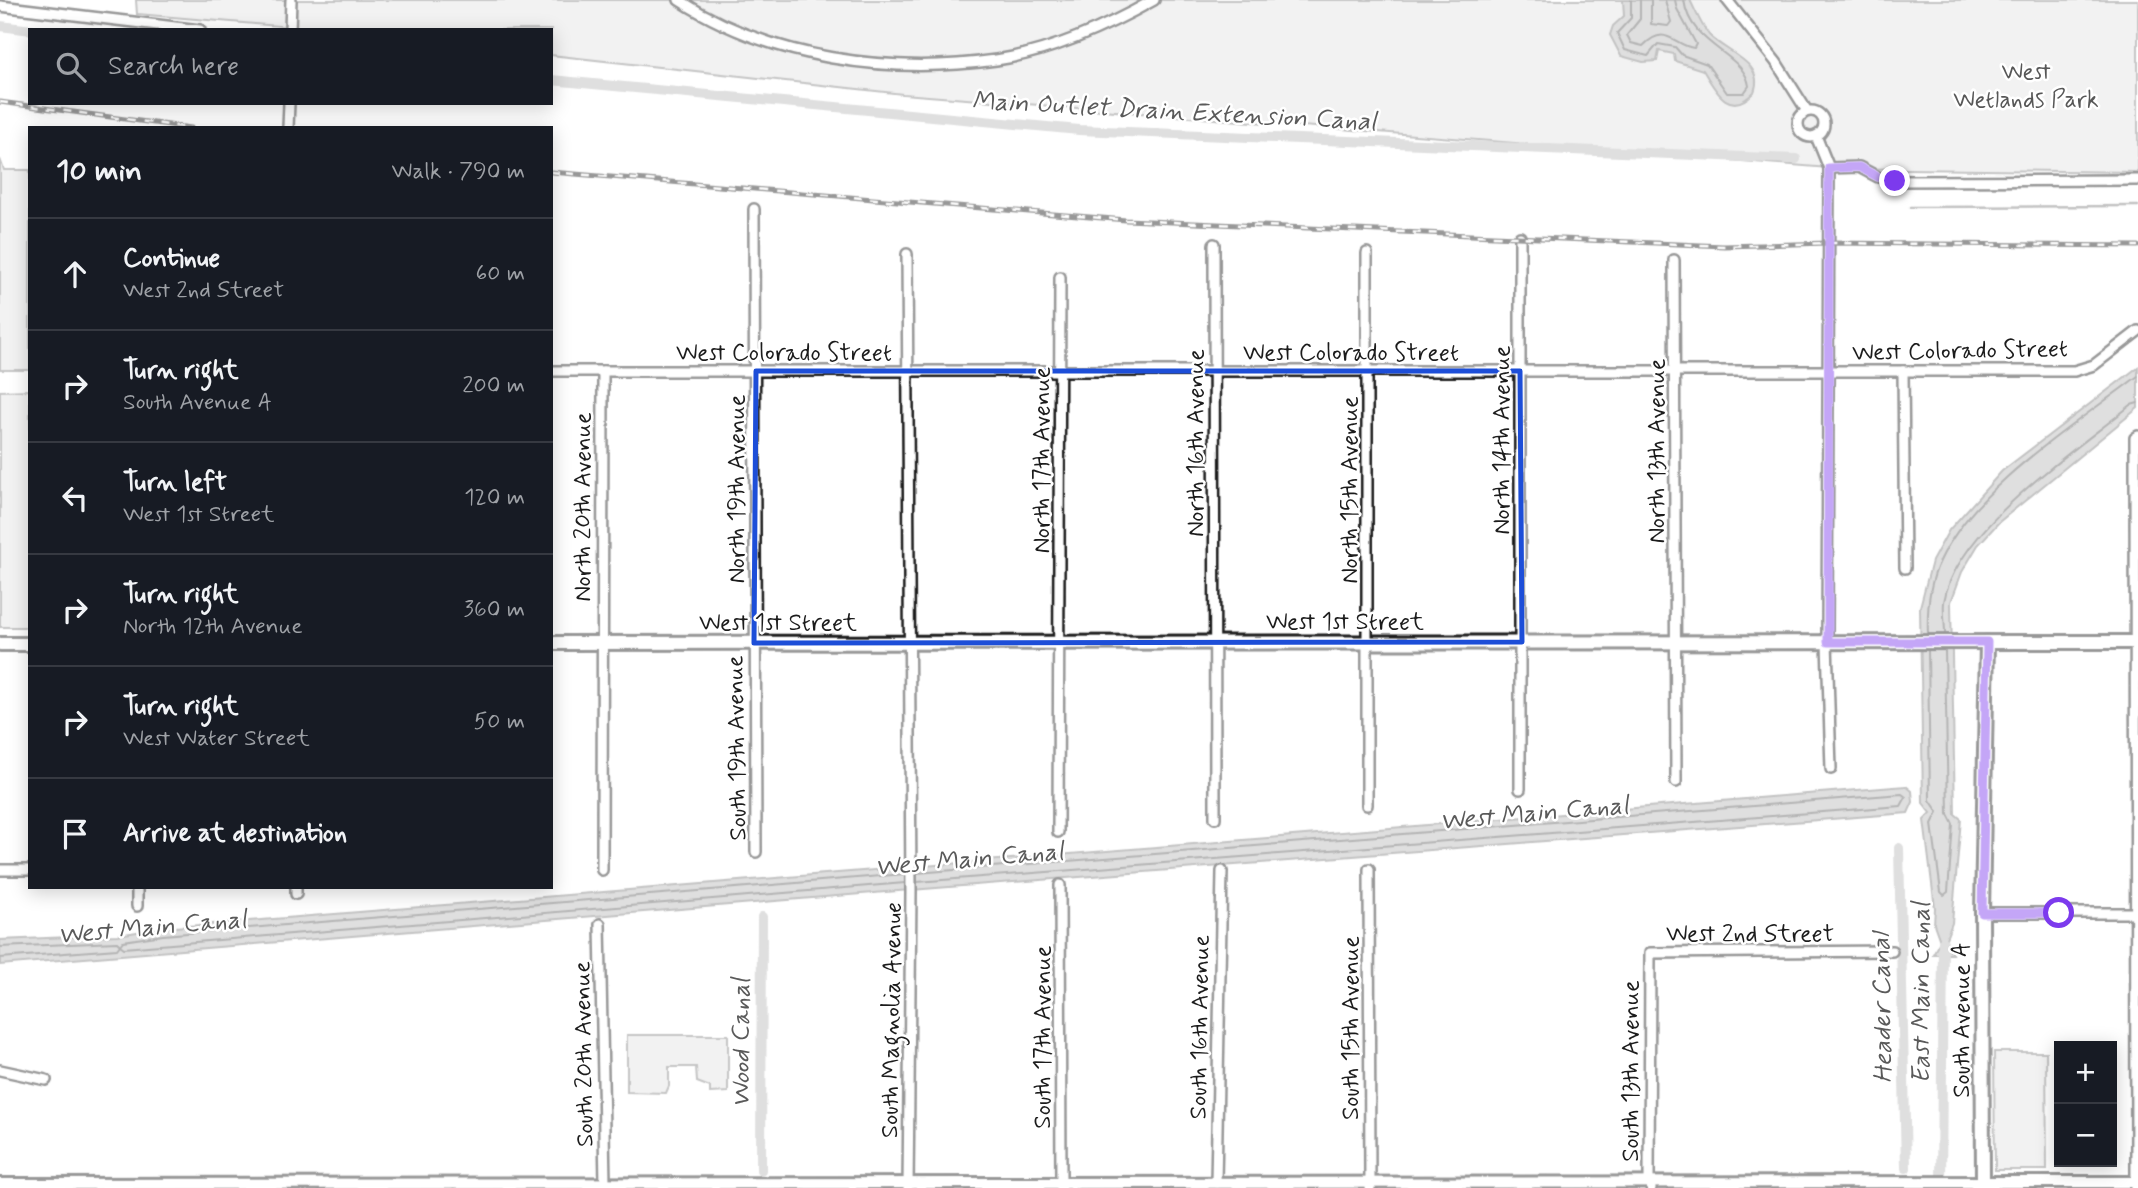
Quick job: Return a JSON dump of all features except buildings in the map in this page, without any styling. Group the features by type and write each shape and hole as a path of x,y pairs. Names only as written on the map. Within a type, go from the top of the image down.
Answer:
{"main road":[{"name":"South Avenue A","path":"1983,1185 1982,913 1987,642"},
{"name":"West 1st Street","path":"553,643 2137,642"},
{"path":"0,644 28,644"}],"street":[{"path":"290,28 291,0"},
{"path":"678,0 724,25 765,40 821,56 892,66 997,60 1067,41 1154,0"},
{"path":"1727,0 1776,62 1807,111"},
{"path":"0,6 183,28"},
{"path":"288,126 289,105"},
{"path":"1807,111 1816,111 1823,117 1824,126 1816,136 1807,136 1798,127 1799,119 1807,111"},
{"path":"1816,136 1829,168 1828,642 1831,769"},
{"path":"1829,168 1859,167 1878,177 1895,181 2138,180"},
{"name":"North 19th Avenue","path":"754,209 754,643"},
{"name":"North 14th Avenue","path":"1520,237 1520,789"},
{"name":"North 16th Avenue","path":"1214,244 1214,642"},
{"name":"North 15th Avenue","path":"1367,253 1367,642"},
{"name":"South Magnolia Avenue","path":"907,254 911,891 908,1186"},
{"name":"North 13th Avenue","path":"1674,260 1676,782"},
{"name":"North 17th Avenue","path":"1060,277 1061,643"},
{"name":"West Colorado Street","path":"553,371 2074,371 2094,365 2138,331"},
{"name":"North 20th Avenue","path":"601,643 603,371"},
{"path":"1903,371 1905,568"},
{"path":"0,1184 2136,1184 2137,437"},
{"path":"1214,642 1215,818"},
{"path":"1367,642 1367,805"},
{"path":"601,643 601,870"},
{"name":"South 19th Avenue","path":"754,643 756,852"},
{"path":"1058,832 1061,643"},
{"name":"South 15th Avenue","path":"1369,869 1370,1185"},
{"path":"0,870 28,870"},
{"name":"South 16th Avenue","path":"1216,1182 1222,871"},
{"name":"South 17th Avenue","path":"1060,885 1061,1185"},
{"path":"137,889 137,906"},
{"path":"1982,913 2137,913"},
{"name":"South 20th Avenue","path":"600,924 604,1183"},
{"name":"West 2nd Street","path":"1650,953 1892,951"},
{"name":"South 13th Avenue","path":"1650,953 1650,1185"},
{"path":"0,1070 46,1080"}],"highlighted area":[{"path":"756,371 1520,371 1522,642 754,643"}],"green space":[{"name":"West Wetlands Park","path":"136,0 2138,0 2138,172 1829,168 903,94 553,55 553,28 302,28 137,14"},
{"path":"0,159 4,170 28,170 28,370 0,370"},
{"path":"28,390 28,627 0,627 0,391"},
{"path":"627,1035 728,1035 728,1092 710,1093 710,1087 697,1082 696,1067 669,1067 669,1086 666,1093 627,1092"},
{"path":"1994,1052 2046,1052 2047,1170 1995,1170"}],"water":[{"path":"1623,0 1690,0 1709,35 1749,65 1756,82 1754,92 1745,100 1730,102 1718,93 1703,70 1675,61 1674,54 1659,51 1657,61 1643,62 1621,56 1610,35 1613,26 1624,16"},
{"path":"2138,367 2138,408 1999,522 1978,545 1962,572 1951,602 1955,814 1961,819 1952,923 1945,941 1952,954 1933,954 1940,941 1934,924 1935,908 1924,820 1931,813 1923,803 1920,607 1932,561 1949,530 2002,471"},
{"path":"1906,786 1912,791 1913,802 1908,813 898,891 0,965 0,940 118,935 162,928"}],"waterway":[{"name":"Main Outlet Drain Extension Canal","path":"0,26 28,30"},
{"name":"Main Outlet Drain Extension Canal","path":"553,80 1079,130 1796,159"},
{"name":"Main Outlet Drain Extension Canal","path":"1910,207 2138,206"},
{"name":"Header Canal","path":"1899,848 1906,1168"},
{"name":"Wood Canal","path":"761,1170 762,917"},
{"name":"East Main Canal","path":"1941,1188 1943,942"}],"railway":[{"path":"0,102 176,126"},
{"path":"553,172 1126,220 1724,246 1828,243 2138,246"}],"route":[{"path":"1895,181 1878,177 1859,167 1829,168 1828,642 1987,642 1982,913 2059,913"}],"water label":[{"name":"West Main Canal","path":"1534,812"},
{"name":"West Main Canal","path":"969,858"},
{"name":"West Main Canal","path":"152,926"}]}
